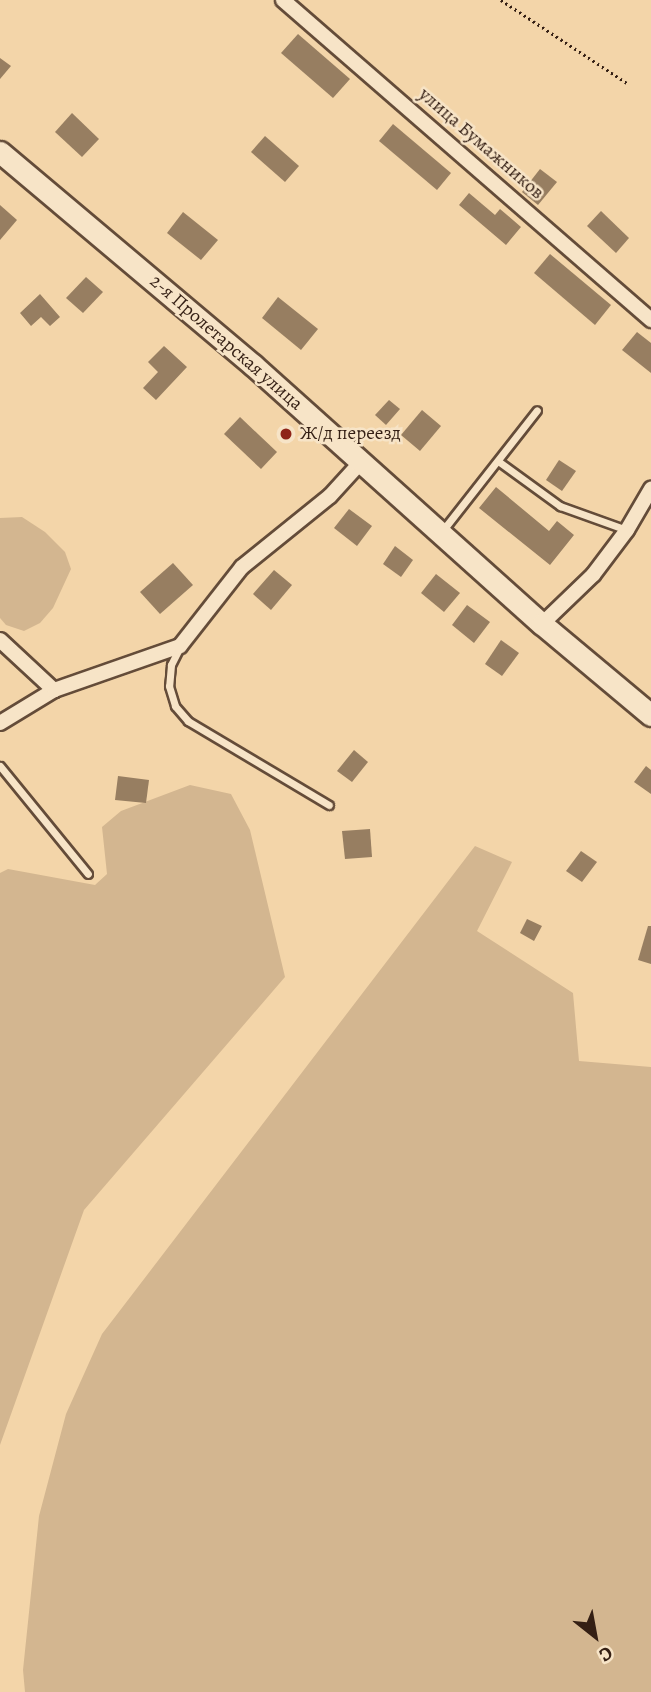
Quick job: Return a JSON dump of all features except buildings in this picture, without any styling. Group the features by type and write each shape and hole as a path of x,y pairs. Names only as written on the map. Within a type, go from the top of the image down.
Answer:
{"main road":[{"name":"2-я Пролетарская улица","path":"0,152 253,365 542,624 651,715"}],"street":[{"name":"улица Бумажников","path":"283,0 651,320"},
{"path":"0,723 54,690 180,646 242,567 315,509 362,461"},
{"path":"542,624 593,575 627,530 651,489"},
{"path":"0,640 54,690"}],"lane":[{"path":"441,533 537,410"},
{"path":"498,461 560,506 627,530"},
{"path":"180,646 171,666 169,686 175,706 188,721 329,805"},
{"path":"0,766 88,874"}],"path":[{"path":"501,0 627,83"}],"shaded area":[{"path":"22,517 45,532 65,552 71,569 53,608 40,623 24,631 6,625 0,618 0,518"},
{"path":"190,785 231,794 250,830 285,977 84,1210 0,1445 0,873 8,869 95,885 107,874 102,827 121,811"},
{"path":"475,846 512,862 477,931 573,993 579,1061 651,1067 651,1692 25,1692 23,1670 39,1516 66,1414 102,1334"}],"place":[{"name":"Ж/д переезд","path":"286,434"}]}
